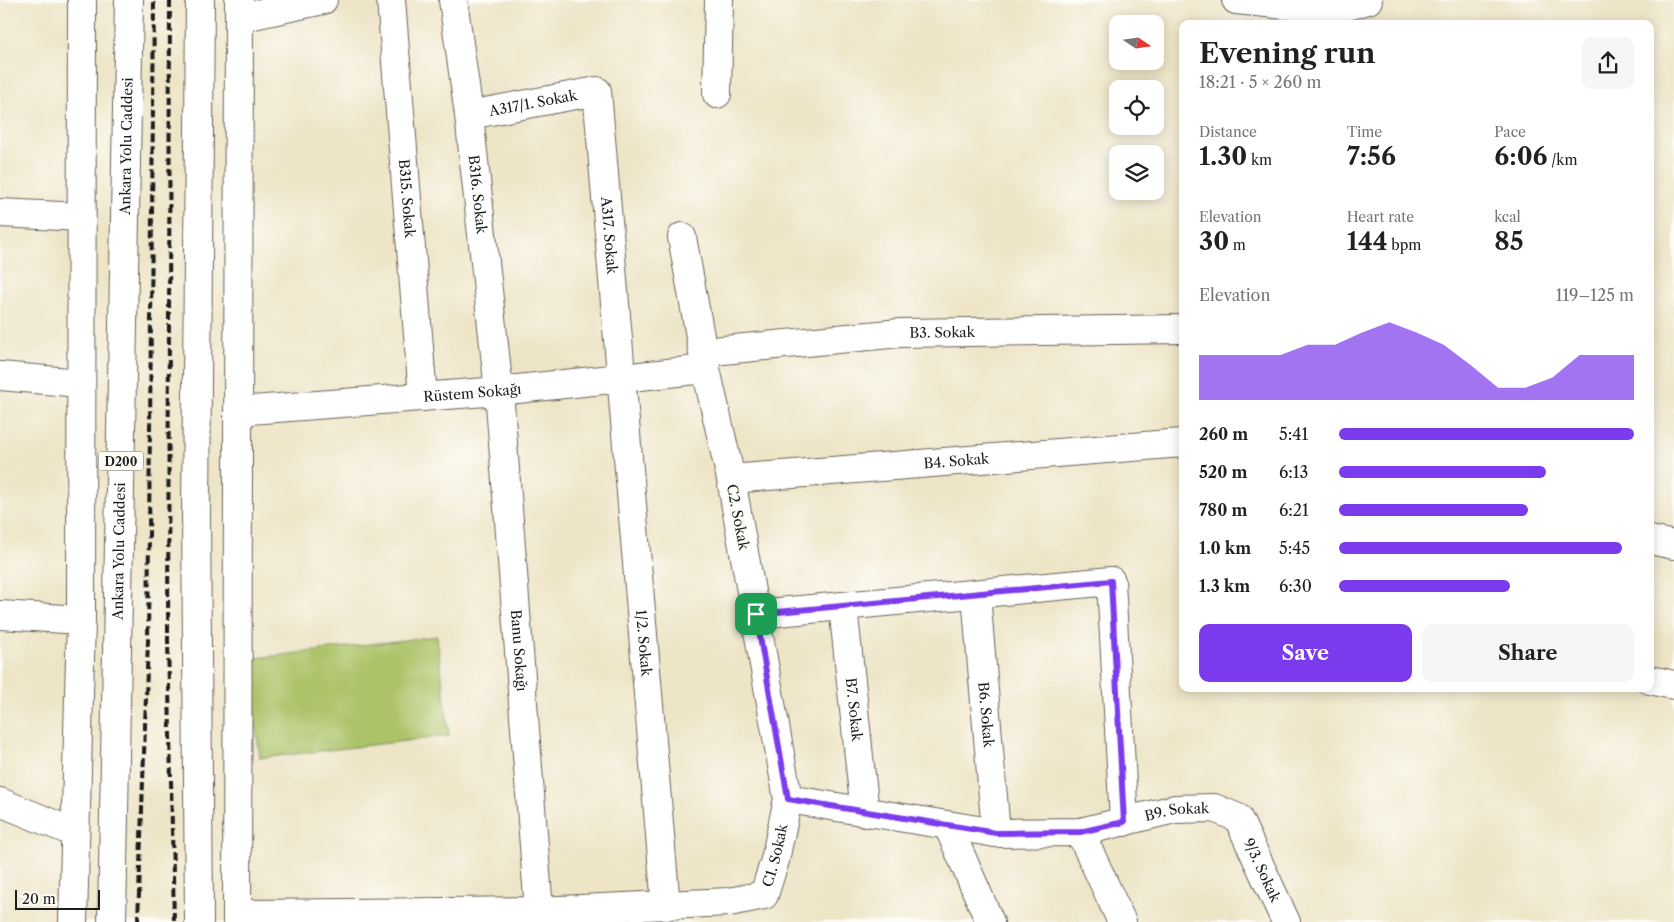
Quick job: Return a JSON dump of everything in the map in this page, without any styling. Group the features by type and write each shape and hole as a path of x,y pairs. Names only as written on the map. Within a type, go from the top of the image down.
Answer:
{"main road":[{"path":"73,922 81,620 82,0"},
{"name":"Ankara Yolu Caddesi","path":"112,922 129,0"},
{"path":"199,922 196,512 200,0"},
{"path":"237,918 239,9 323,0"},
{"name":"B315. Sokak","path":"391,0 423,397"},
{"name":"B316. Sokak","path":"453,0 469,115 499,391"},
{"path":"717,94 719,0"},
{"path":"1247,1 1334,10 1368,0"},
{"name":"A317/1. Sokak","path":"469,115 597,91"},
{"name":"A317. Sokak","path":"597,91 623,379"},
{"path":"0,213 82,217"},
{"name":"C2. Sokak","path":"682,237 704,360 731,479 788,799"},
{"name":"B3. Sokak","path":"704,360 900,333 1179,329"},
{"name":"Rüstem Sokağı","path":"238,411 499,391 623,379 704,360"},
{"path":"0,376 80,383"},
{"name":"1/2. Sokak","path":"623,379 666,906"},
{"name":"Banu Sokağı","path":"499,391 539,911"},
{"name":"B4. Sokak","path":"731,479 1179,443"},
{"path":"1654,541 1674,545"},
{"path":"756,614 1111,581 1124,822"},
{"name":"B6. Sokak","path":"976,595 996,833"},
{"name":"B7. Sokak","path":"843,606 865,813"},
{"path":"0,615 81,620"},
{"path":"1654,681 1674,685"},
{"name":"C1. Sokak","path":"237,918 666,906 729,902 764,895 775,860 788,799"},
{"name":"B9. Sokak","path":"788,799 996,833 1080,832 1175,809 1214,808 1238,818"},
{"path":"0,802 75,833"},
{"name":"9/3. Sokak","path":"1238,818 1286,922"},
{"path":"948,826 990,922"},
{"path":"1080,832 1122,922"}],"green space":[{"path":"437,636 449,736 260,758 248,659"}],"railway":[{"path":"138,922 148,641 154,0"},
{"path":"170,0 168,640 174,922"}],"route":[{"path":"1111,581 1124,822 1080,832 996,833 788,799 756,614 1111,581"}]}
